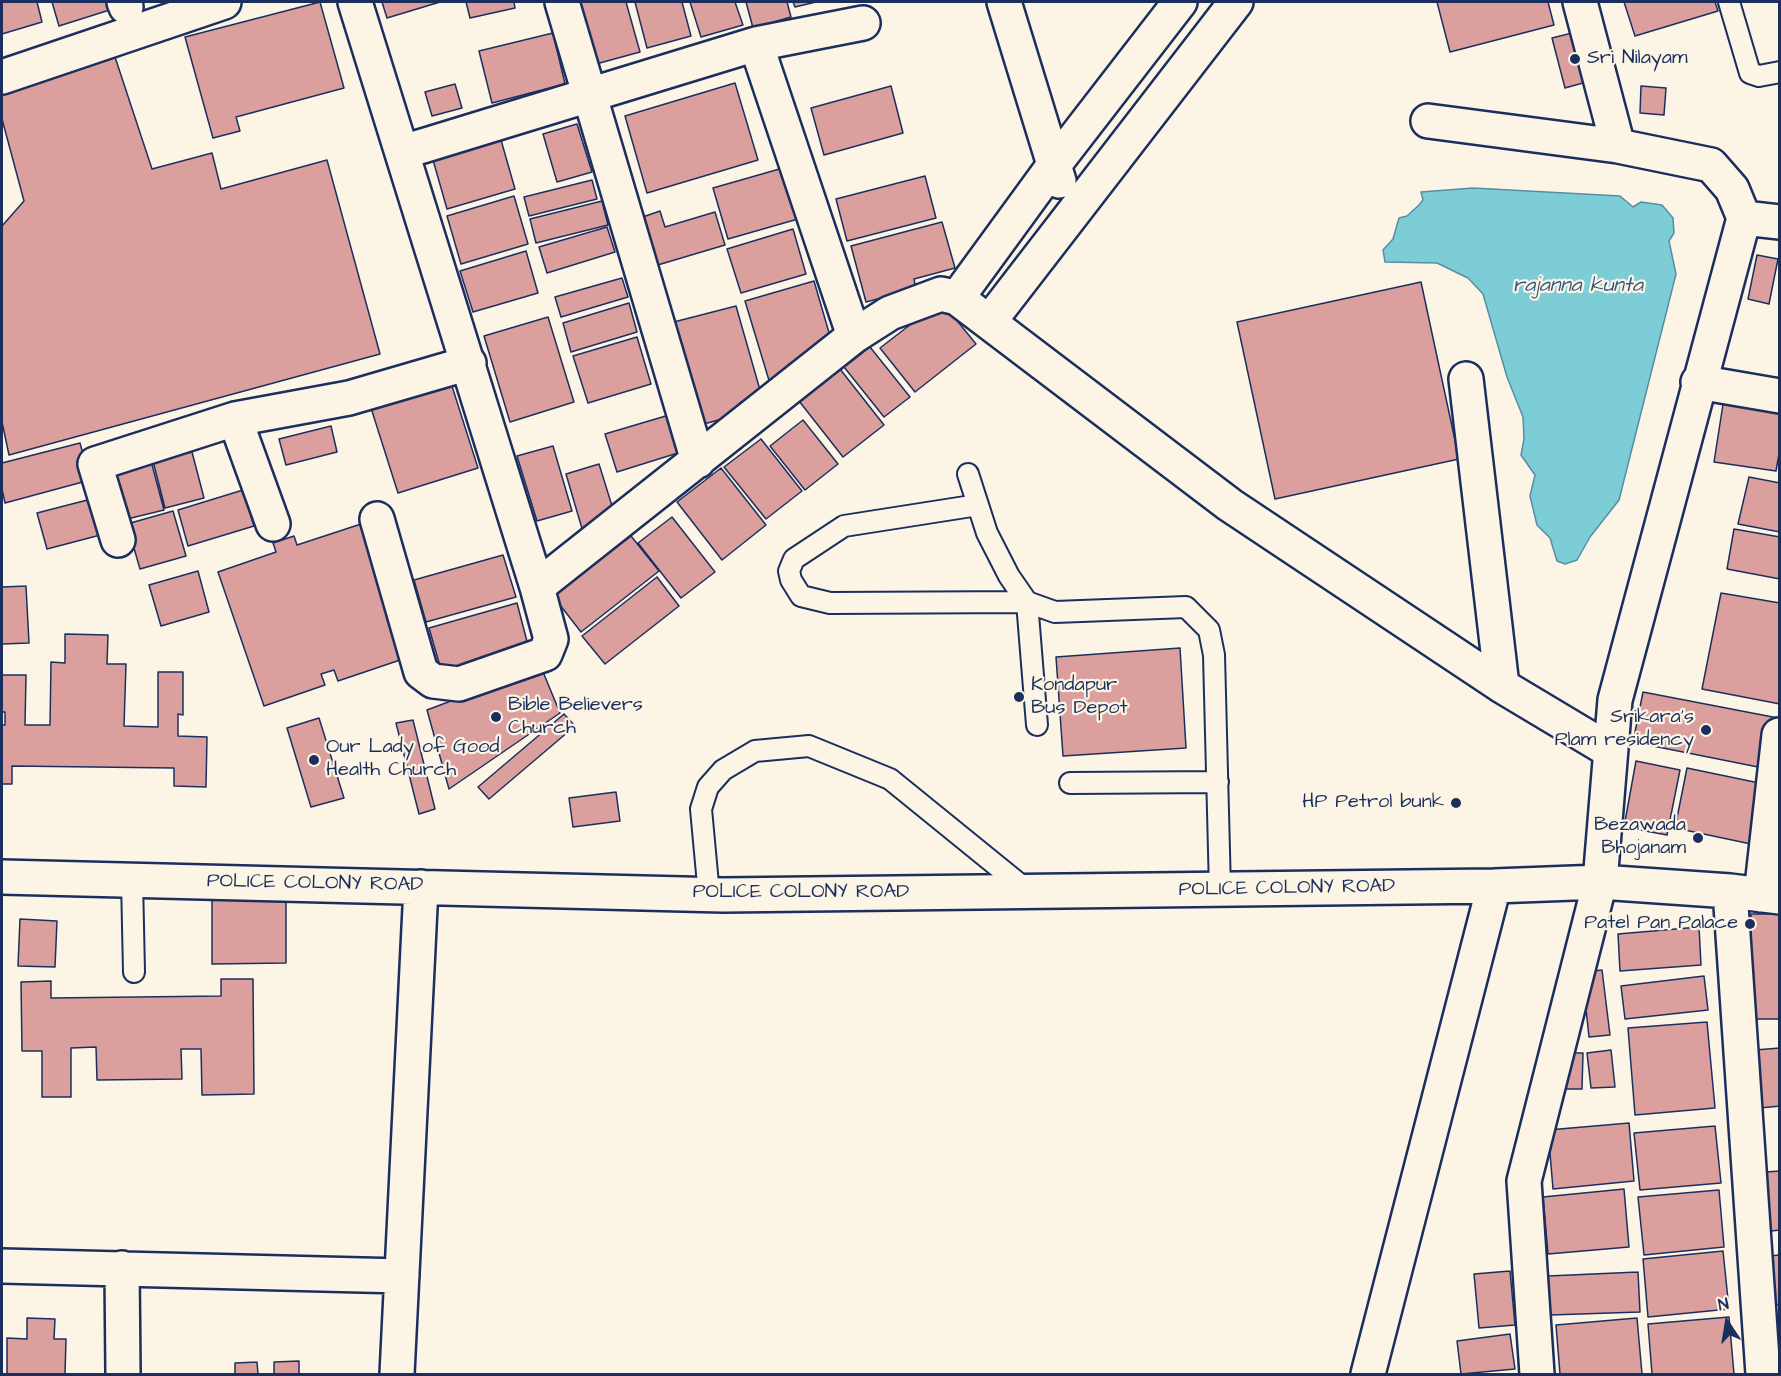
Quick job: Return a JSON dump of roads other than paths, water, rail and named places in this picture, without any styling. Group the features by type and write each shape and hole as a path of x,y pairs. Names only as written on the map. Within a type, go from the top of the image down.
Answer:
{"street":[{"path":"2,78 224,2"},
{"path":"355,2 537,587 551,639 545,654 459,684 433,681 421,672 377,519"},
{"path":"562,2 698,461"},
{"path":"1004,2 1071,217"},
{"path":"957,298 1054,165 1180,2"},
{"path":"989,322 1236,2"},
{"path":"1580,2 1618,146"},
{"path":"403,152 756,44 863,23"},
{"path":"756,44 854,336"},
{"path":"1428,122 1618,146 1711,165 1732,189 1744,218 1698,382 1615,700 1609,750 1600,882 1524,1181 1537,1374"},
{"path":"1744,218 1779,222"},
{"path":"537,587 854,336 890,313 941,294 957,298 1230,505 1502,686 1609,750"},
{"path":"118,540 95,464 235,419 350,398 469,363"},
{"path":"1466,379 1502,686"},
{"path":"1698,382 1779,396"},
{"path":"235,419 273,524"},
{"path":"1763,1374 1757,894 1779,735"},
{"name":"POLICE COLONY ROAD","path":"2,877 709,895 1220,890 1600,882"},
{"path":"1600,882 1757,894"},
{"path":"1368,1374 1494,886"},
{"path":"397,1374 421,887"},
{"path":"2,1266 402,1276"},
{"path":"122,1268 123,1374"}],"lane":[{"path":"1729,2 1750,73 1759,76 1779,72"},
{"path":"968,474 987,532 1009,576 1027,602 1037,725"},
{"path":"978,505 844,526 794,559 789,571 791,580 801,596 830,603 1027,602 1055,612 1164,606 1186,607 1209,630 1214,654 1220,890"},
{"path":"709,895 701,809 708,787 723,770 755,751 809,746 890,779 1028,891"},
{"path":"1070,783 1218,782"},
{"path":"132,880 134,972"}],"water":[{"name":"rajanna kunta","path":"1473,188 1620,196 1633,207 1641,202 1662,205 1673,218 1674,233 1669,241 1676,274 1619,500 1590,537 1577,560 1565,564 1557,561 1550,538 1537,525 1530,496 1535,475 1521,455 1524,439 1523,417 1507,377 1483,294 1468,278 1437,263 1385,262 1383,250 1393,239 1399,218 1407,216 1419,205 1423,200 1421,192"}],"place":[{"name":"Sri Nilayam","path":"1575,59"},
{"name":"Kondapur Bus Depot","path":"1019,697"},
{"name":"Bible Believers Church","path":"496,717"},
{"name":"Srikara's Plam residency","path":"1706,730"},
{"name":"Our Lady of Good Health Church","path":"314,760"},
{"name":"HP Petrol bunk","path":"1456,803"},
{"name":"Bezawada Bhojanam","path":"1698,838"},
{"name":"Patel Pan Palace","path":"1750,924"}]}
